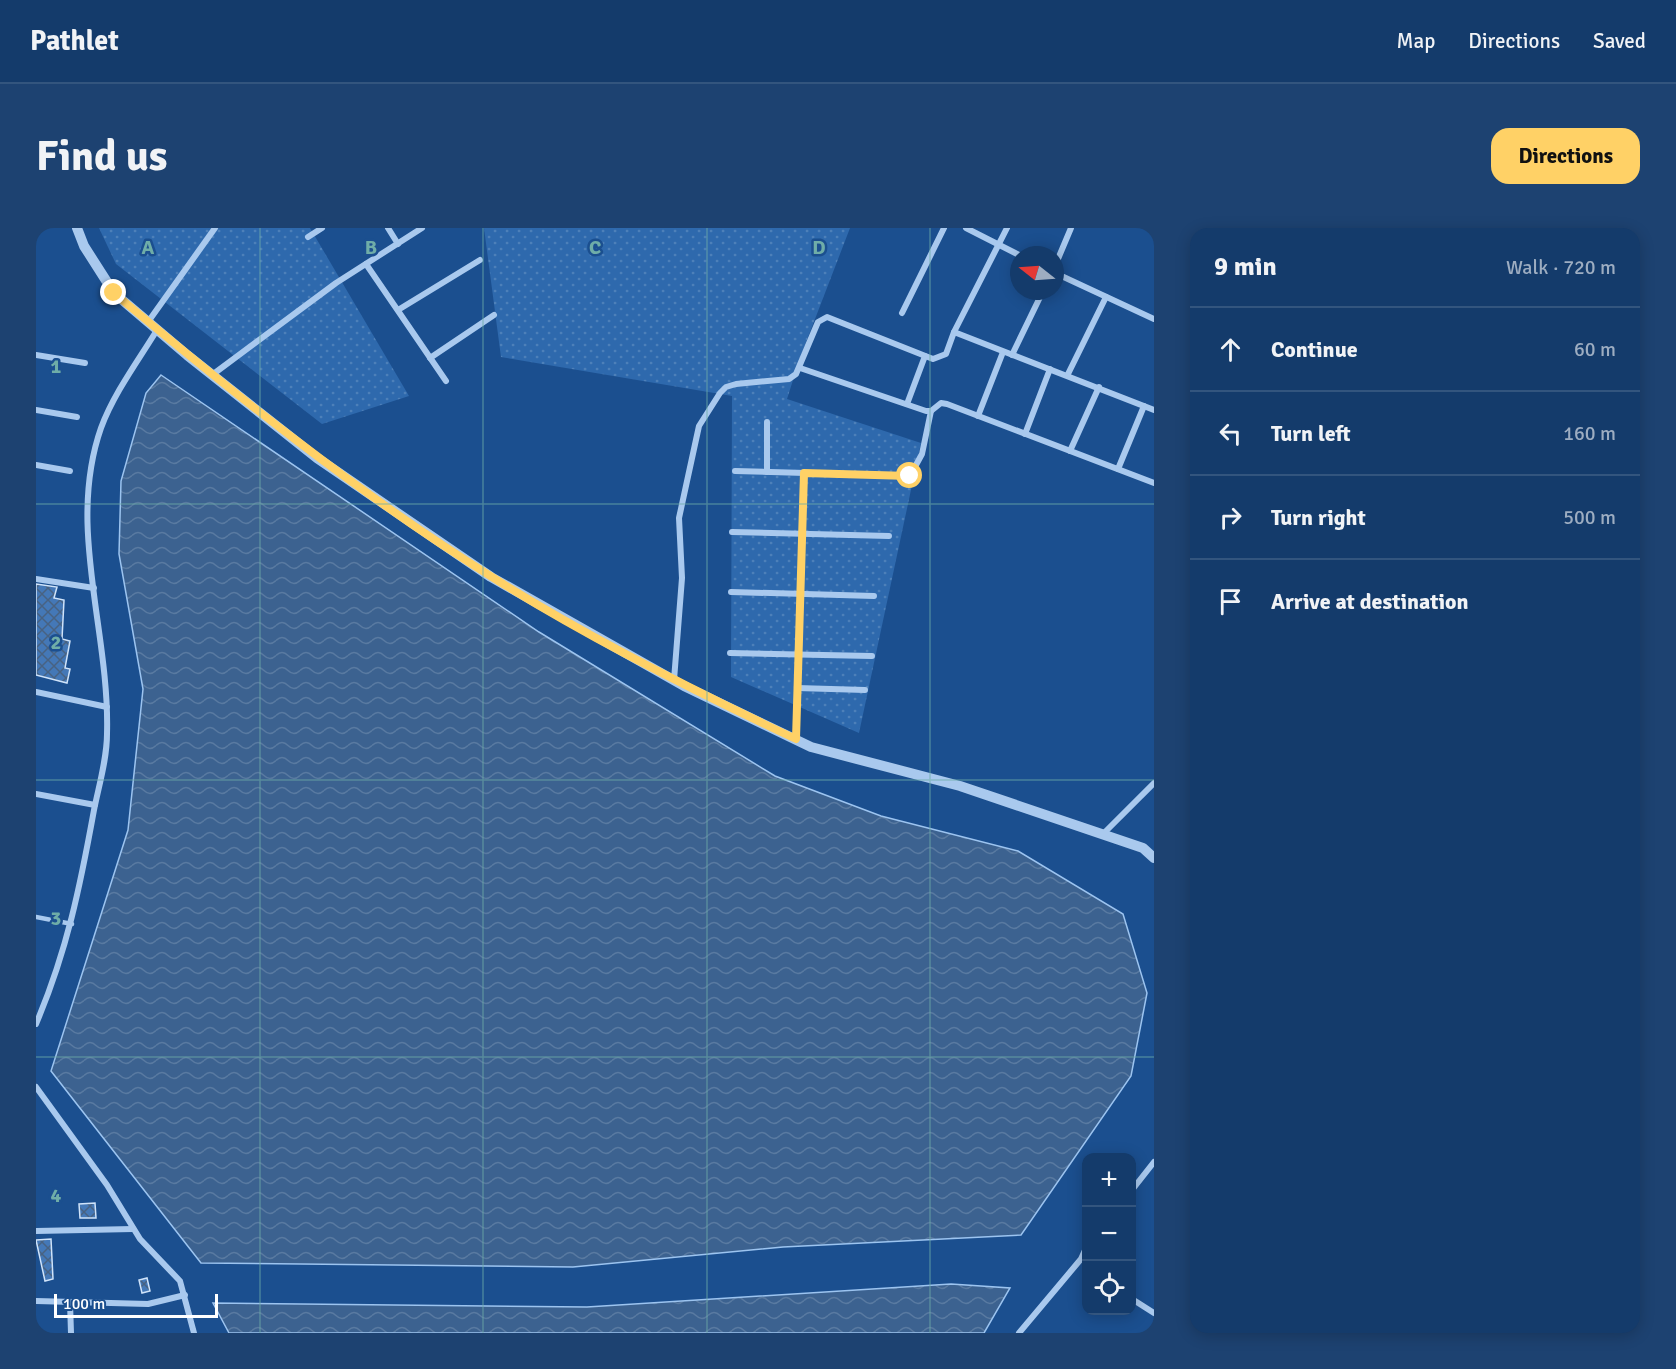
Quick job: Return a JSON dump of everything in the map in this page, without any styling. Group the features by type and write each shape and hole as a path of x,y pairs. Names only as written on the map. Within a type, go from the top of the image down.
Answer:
{"street":[{"path":"76,228 84,246 114,293 153,326 317,458 492,577 674,680 796,739 864,762 960,786 1143,848 1154,858"},
{"path":"36,1024 53,983 72,924 107,737 107,707 86,521 87,485 92,457 102,426 153,326 215,228"},
{"path":"308,237 322,228"},
{"path":"388,228 398,244"},
{"path":"212,375 366,264 422,228"},
{"path":"902,313 944,228"},
{"path":"966,228 1010,250"},
{"path":"674,680 682,578 679,518 699,426 720,393 726,387 736,384 789,378 800,368 818,322 827,317 939,359 946,354 954,332 1007,228"},
{"path":"1063,246 1071,228"},
{"path":"398,310 480,260"},
{"path":"366,264 446,381"},
{"path":"1064,277 1154,319"},
{"path":"1068,374 1106,297"},
{"path":"1012,355 1039,300"},
{"path":"430,358 494,315"},
{"path":"954,332 1003,352 1068,374 1154,410"},
{"path":"978,416 1003,352"},
{"path":"36,355 85,363"},
{"path":"907,404 926,356"},
{"path":"800,368 931,411"},
{"path":"1025,434 1050,369"},
{"path":"1070,451 1099,387"},
{"path":"735,471 910,476 922,454 931,411 941,403 1154,483"},
{"path":"1118,469 1144,405"},
{"path":"36,410 77,417"},
{"path":"767,422 767,472"},
{"path":"36,465 70,471"},
{"path":"796,739 804,473"},
{"path":"732,532 889,536"},
{"path":"36,579 94,588"},
{"path":"731,592 874,596"},
{"path":"730,653 872,656"},
{"path":"797,688 864,690"},
{"path":"36,692 107,707"},
{"path":"1103,834 1154,783"},
{"path":"36,794 95,804"},
{"path":"36,1087 107,1185 133,1229 180,1281 195,1333"},
{"path":"1136,1184 1154,1162"},
{"path":"36,1231 133,1229"},
{"path":"1019,1333 1082,1263"},
{"path":"36,1301 148,1304 185,1295"},
{"path":"70,1302 71,1333"},
{"path":"1136,1302 1154,1313"}],"lane":[{"path":"36,917 72,924"}],"shaded area":[{"path":"99,228 310,228 409,396 322,424 116,264"},
{"path":"484,228 850,228 800,358 787,399 921,443 859,733 731,677 732,396 501,357"}],"water":[{"path":"161,375 539,632 775,776 881,816 1018,851 1123,914 1147,993 1131,1076 1021,1235 783,1247 573,1267 201,1263 51,1071 128,830 143,689 119,554 121,481 146,393"},
{"path":"951,1284 1010,1288 984,1333 229,1333 213,1303 587,1307"}],"building":[{"path":"36,584 57,587 54,598 64,600 62,639 70,641 65,668 70,669 67,683 36,675"},
{"path":"95,1203 96,1218 80,1218 79,1204"},
{"path":"51,1239 53,1279 45,1281 36,1240"},
{"path":"147,1278 150,1291 142,1293 139,1280"}],"route":[{"path":"114,293 187,355 317,458 492,577 684,686 796,739 804,473 910,476"}]}
